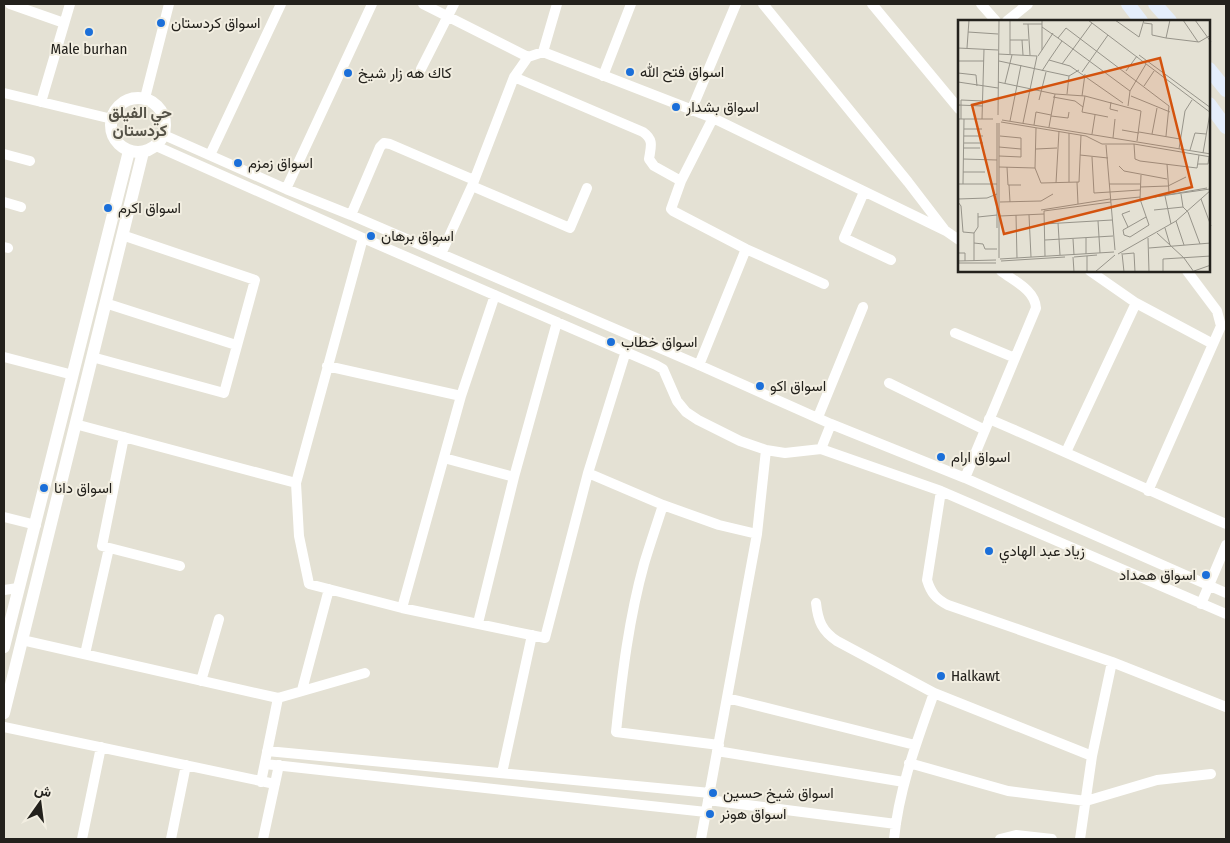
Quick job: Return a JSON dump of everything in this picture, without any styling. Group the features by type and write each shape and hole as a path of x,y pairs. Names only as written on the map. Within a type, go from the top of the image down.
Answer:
{"main road":[{"path":"1128,4 1137,20"},
{"path":"1156,4 1169,20"},
{"path":"1210,70 1226,90"},
{"path":"1210,105 1226,127"}],"street":[{"path":"10,4 64,23"},
{"path":"41,102 70,4"},
{"path":"145,98 169,4"},
{"path":"210,155 281,4"},
{"path":"286,189 372,4"},
{"path":"423,4 528,57"},
{"path":"421,68 454,4"},
{"path":"543,52 557,4"},
{"path":"603,76 631,4"},
{"path":"691,111 736,4"},
{"path":"763,4 946,231"},
{"path":"872,4 958,108"},
{"path":"982,4 995,20"},
{"path":"1008,20 1028,4"},
{"path":"441,254 473,183 514,77 528,57 543,52 713,118 946,231 958,239"},
{"path":"514,77 643,132 650,137 649,159 654,166 681,181"},
{"path":"4,93 112,118"},
{"path":"132,98 145,98 151,100 161,109 166,122 164,135 156,146 143,152 123,148 114,138 112,132 114,113 121,103 132,98"},
{"path":"713,118 681,181 671,209 746,249 824,284"},
{"path":"164,135 676,355 831,424 966,478 1226,593"},
{"path":"351,215 380,147 384,143 390,144 570,228 587,188"},
{"path":"156,146 363,238 656,364 663,369 670,388 686,412 740,441 766,450 785,453 821,449 941,491 1226,614"},
{"path":"4,647 129,150"},
{"path":"4,713 143,152"},
{"path":"4,154 30,161"},
{"path":"864,192 844,238 891,260"},
{"path":"4,202 21,207"},
{"path":"92,357 224,393 255,280 122,235"},
{"path":"363,238 296,483 299,536 309,584 402,608 545,638 588,473 626,351"},
{"path":"699,365 746,249"},
{"path":"966,478 1034,315 1035,301 1032,294 1002,272"},
{"path":"1091,272 1136,303 1213,344"},
{"path":"1148,491 1221,326 1220,316 1188,272"},
{"path":"402,608 461,396 495,295"},
{"path":"105,303 236,345"},
{"path":"1066,452 1136,303"},
{"path":"818,417 863,307"},
{"path":"478,623 514,477 557,322"},
{"path":"955,333 1015,358"},
{"path":"666,374 676,355"},
{"path":"4,357 73,375"},
{"path":"327,366 461,396"},
{"path":"888,383 985,430"},
{"path":"989,420 1066,452 1148,491 1226,524"},
{"path":"75,424 296,483"},
{"path":"821,449 831,424"},
{"path":"124,437 102,546 180,566"},
{"path":"701,839 757,534 766,450"},
{"path":"444,458 514,477"},
{"path":"588,473 663,505 718,525 757,534"},
{"path":"941,491 927,580 930,591 937,600 1112,662 1226,707"},
{"path":"663,505 644,564 636,599 623,670 616,732 718,748 904,782"},
{"path":"4,517 36,525"},
{"path":"1201,604 1226,545"},
{"path":"86,654 109,548"},
{"path":"4,590 18,588"},
{"path":"302,690 329,589"},
{"path":"816,603 817,616 822,628 828,635 849,648 934,692 1092,756"},
{"path":"200,680 218,619"},
{"path":"502,773 532,635"},
{"path":"22,640 278,698 365,673"},
{"path":"1080,839 1092,756 1112,662"},
{"path":"894,839 909,763 934,692"},
{"path":"261,782 278,698"},
{"path":"727,698 915,745"},
{"path":"4,727 275,784"},
{"path":"82,839 101,747"},
{"path":"267,751 502,773 709,796 896,824"},
{"path":"909,763 1008,791 1086,801 1157,780 1211,774"},
{"path":"265,764 706,812"},
{"path":"171,839 186,765"},
{"path":"264,839 279,765"},
{"path":"1000,839 1016,835 1052,839"}],"place":[{"name":"اسواق كردستان","path":"161,23"},
{"name":"Male burhan","path":"89,32"},
{"name":"اسواق فتح الله","path":"630,72"},
{"name":"كاك هه زار شيخ","path":"348,73"},
{"name":"اسواق بشدار","path":"676,107"},
{"name":"اسواق زمزم","path":"238,163"},
{"name":"اسواق اكرم","path":"108,208"},
{"name":"اسواق برهان","path":"371,236"},
{"name":"اسواق خطاب","path":"611,342"},
{"name":"اسواق اكو","path":"760,386"},
{"name":"اسواق ارام","path":"941,457"},
{"name":"اسواق دانا","path":"44,488"},
{"name":"زياد عبد الهادي","path":"989,551"},
{"name":"اسواق همداد","path":"1206,575"},
{"name":"Halkawt","path":"941,676"},
{"name":"اسواق شيخ حسين","path":"713,793"},
{"name":"اسواق هونر","path":"710,814"}],"district":[{"name":"حي الفيلق كردستان","path":"140,121"}]}
